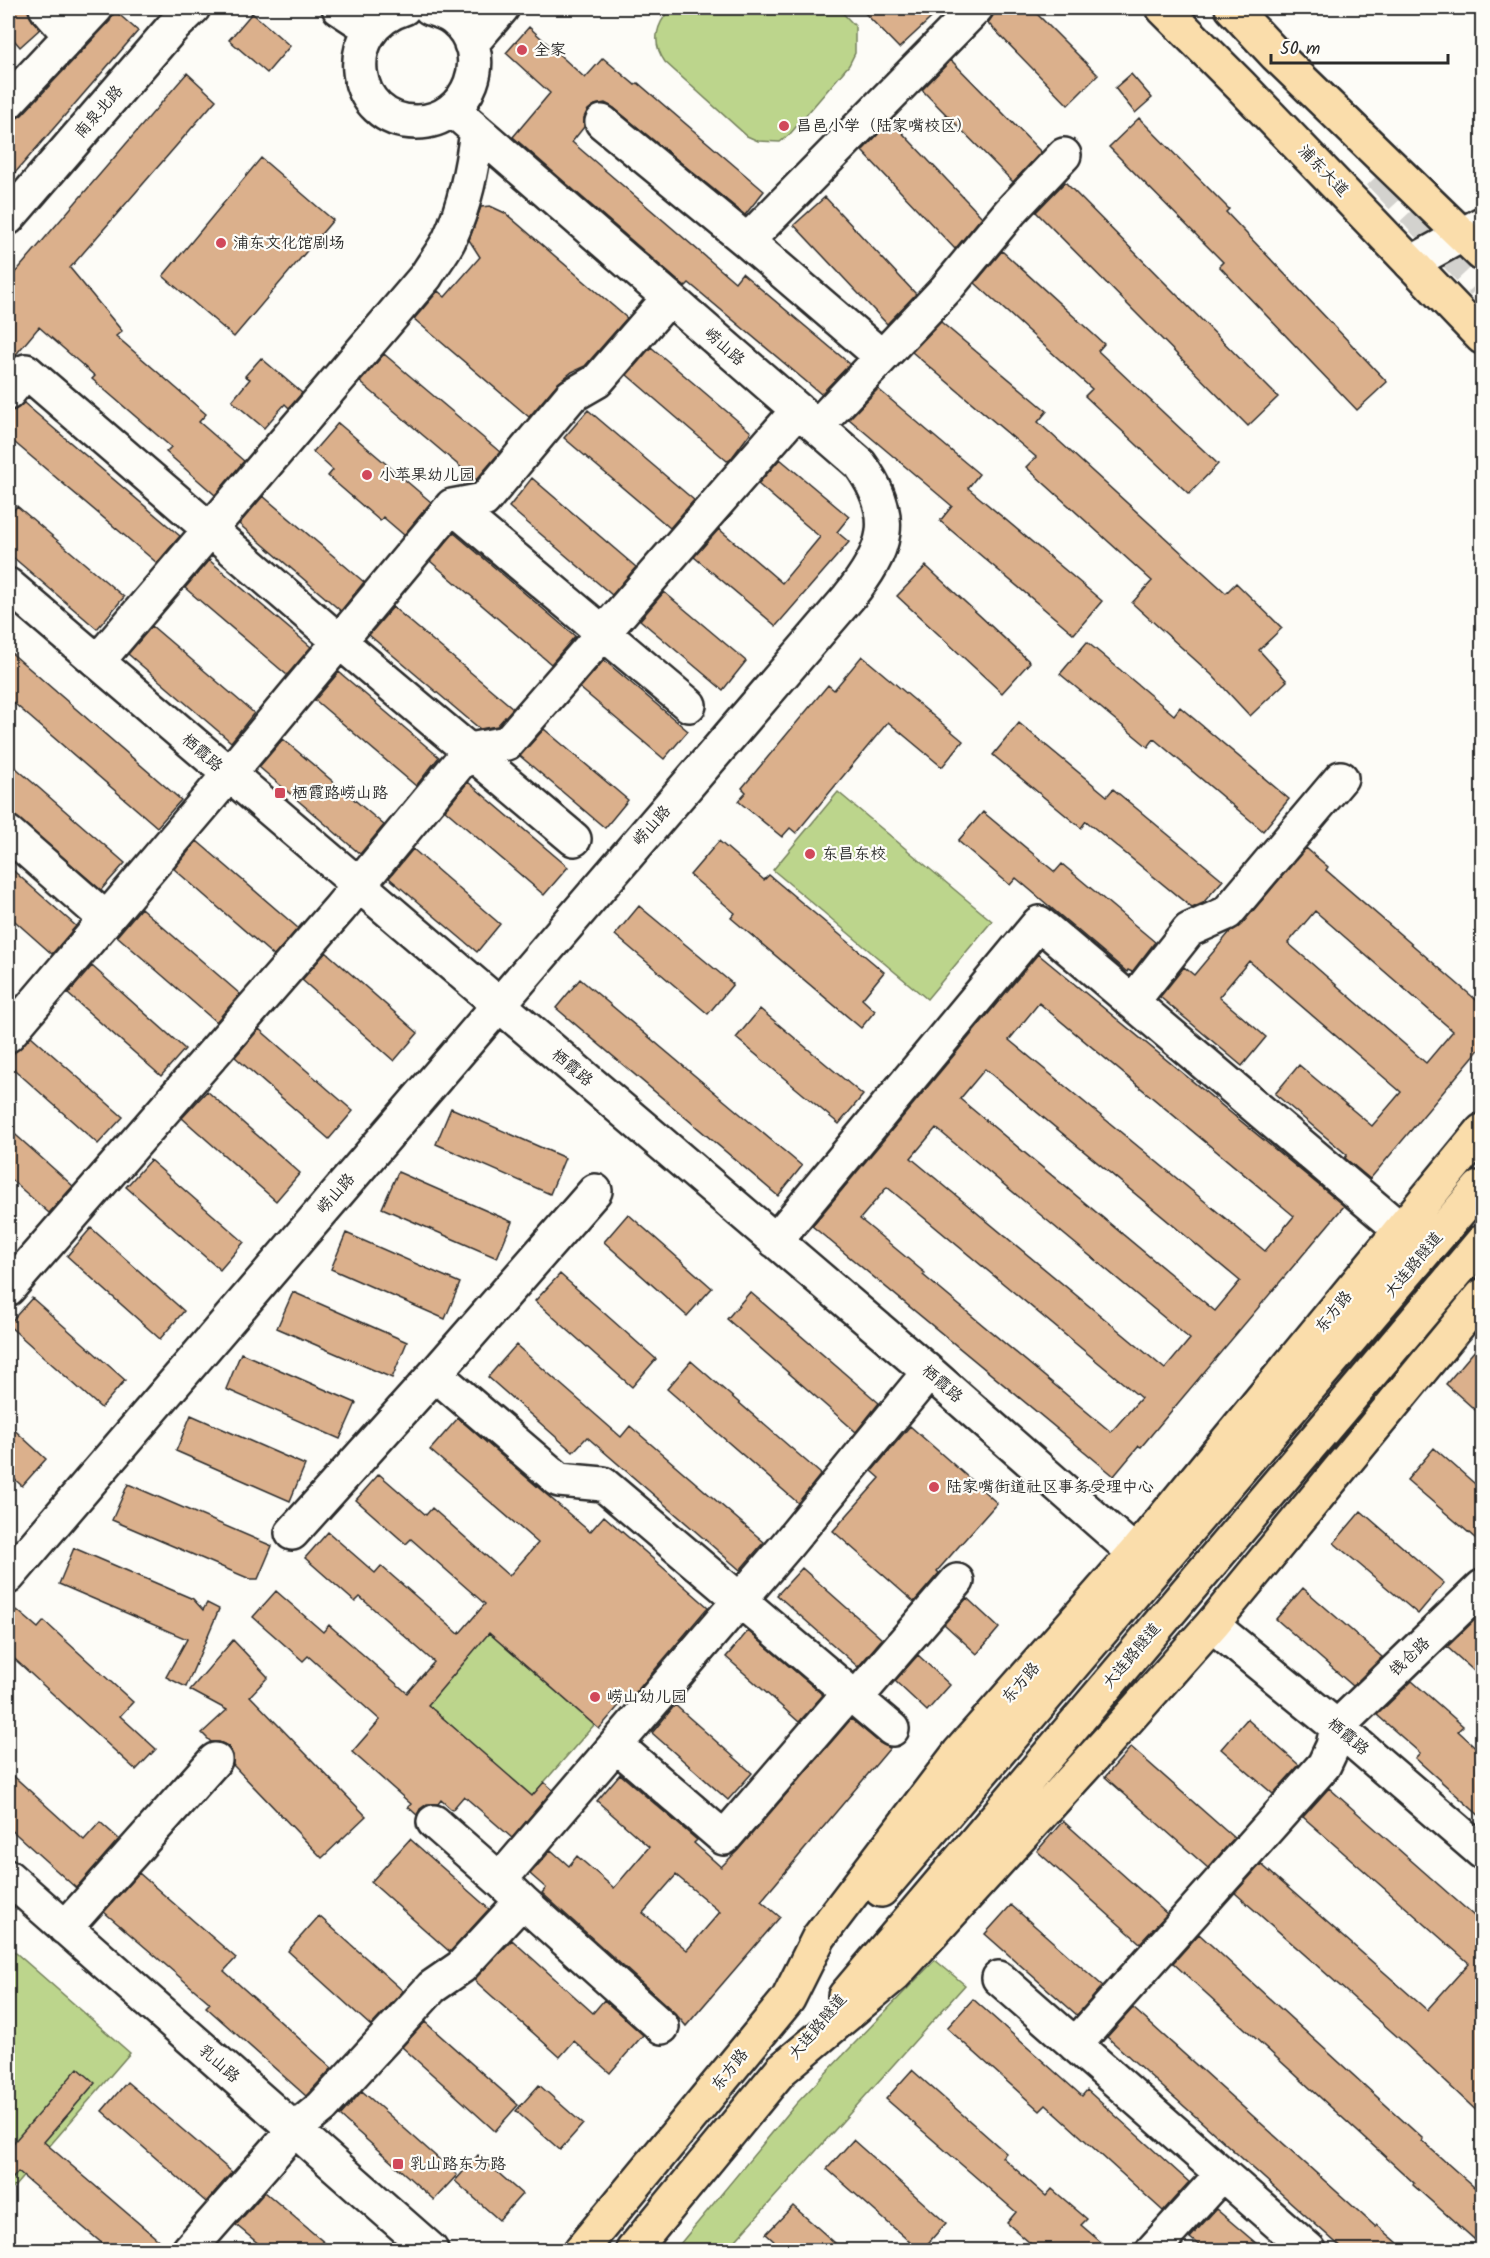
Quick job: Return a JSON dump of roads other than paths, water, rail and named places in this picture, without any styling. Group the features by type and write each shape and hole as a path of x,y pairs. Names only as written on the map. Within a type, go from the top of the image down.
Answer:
{"main road":[{"name":"浦东大道","path":"1163,8 1482,336"},
{"path":"1232,8 1276,55 1476,238"},
{"name":"东方路","path":"581,2250 788,1999 819,1937 959,1753 1135,1553 1482,1131"},
{"name":"大连路隧道","path":"788,1999 1479,1188"},
{"name":"大连路隧道","path":"781,2070 1482,1242"},
{"path":"633,2250 781,2070 894,1975 1214,1622 1482,1296"}],"street":[{"path":"46,8 70,35"},
{"path":"8,102 96,8"},
{"path":"339,8 371,29"},
{"path":"404,8 391,12 376,22 365,38 359,57 360,76 367,94 380,110 397,119 416,122 436,120 453,110 466,97 473,80 476,62 465,31 456,20 430,8"},
{"path":"471,44 502,8"},
{"path":"747,241 976,8"},
{"name":"南泉北路","path":"10,212 172,15"},
{"name":"崂山路","path":"8,1577 848,598 878,556 884,519 881,501 873,482 860,464 453,110"},
{"path":"602,122 747,241 882,357"},
{"path":"98,661 426,276 448,242 464,202 473,168 477,131"},
{"path":"8,1289 357,886 470,750 507,743 603,634 807,418 882,357 946,289 1010,212 1064,155"},
{"path":"1412,263 1476,238"},
{"path":"8,1035 452,506 484,500 571,396 597,381 668,299"},
{"path":"8,393 26,371 339,641 574,839"},
{"path":"452,506 689,705"},
{"name":"栖霞路","path":"8,585 357,886 929,1372 1135,1553"},
{"path":"1132,1002 1189,930 1227,913 1341,778"},
{"path":"8,833 106,919"},
{"path":"776,1241 1040,923 1401,1230"},
{"path":"292,1533 595,1191"},
{"path":"189,2250 294,2130 321,2107 432,1988 461,1967 511,1890 616,1745 929,1372"},
{"path":"435,1374 560,1480 603,1484 892,1729"},
{"path":"616,1745 724,1838 957,1581"},
{"name":"钱仓路","path":"1337,1727 1482,1587"},
{"name":"栖霞路","path":"1214,1622 1223,1634 1337,1727 1482,1852"},
{"path":"1075,2045 1324,1765 1333,1746 1337,1727"},
{"path":"65,1928 215,1760"},
{"path":"434,1822 662,2027"},
{"name":"乳山路","path":"8,1877 431,2250"},
{"path":"999,1978 1309,2250"},
{"path":"1153,2250 1222,2174"}],"tunnel":[{"path":"1379,174 1482,284"}],"place":[{"name":"全家","path":"522,50"},
{"name":"昌邑小学（陆家嘴校区）","path":"784,126"},
{"name":"浦东文化馆剧场","path":"221,243"},
{"name":"小苹果幼儿园","path":"367,475"},
{"name":"栖霞路崂山路","path":"280,793"},
{"name":"东昌东校","path":"810,854"},
{"name":"陆家嘴街道社区事务受理中心","path":"934,1487"},
{"name":"崂山幼儿园","path":"595,1697"},
{"name":"乳山路东方路","path":"398,2164"}]}
